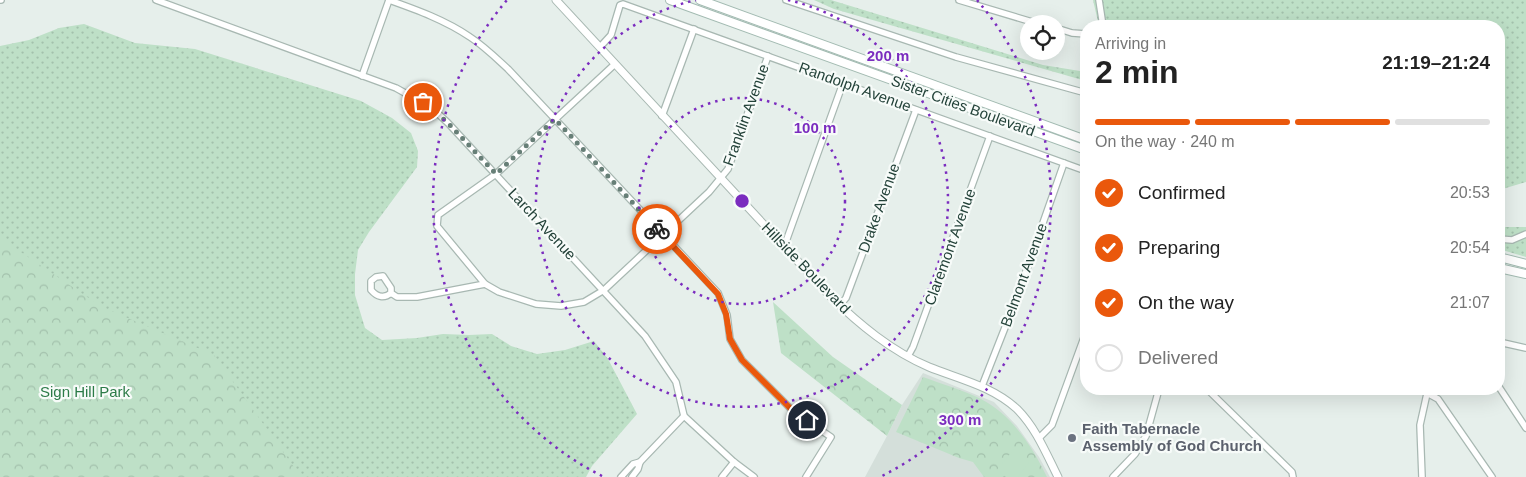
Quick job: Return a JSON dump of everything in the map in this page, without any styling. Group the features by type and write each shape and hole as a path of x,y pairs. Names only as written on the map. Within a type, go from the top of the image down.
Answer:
{"main road":[{"name":"Sister Cities Boulevard","path":"670,0 1080,148"},
{"name":"Sister Cities Boulevard","path":"700,0 1080,138"},
{"path":"1505,259 1526,264"},
{"path":"1505,269 1526,274"}],"street":[{"name":"Larch Avenue","path":"156,0 396,88 432,108 496,174 645,336 676,382 684,416"},
{"path":"362,76 389,0 429,15 470,36 490,52 718,294 726,314 730,339 742,360 794,412 831,437 806,477"},
{"name":"Hillside Boulevard","path":"556,0 840,305 868,329 908,356 928,366 982,386 1016,409 1039,438 1058,477"},
{"path":"786,0 799,2 956,57 1080,91"},
{"path":"959,0 1020,18"},
{"path":"1099,0 1102,20"},
{"name":"Randolph Avenue","path":"600,48 611,35 620,5 623,4 1080,169"},
{"path":"662,116 694,30"},
{"path":"1065,31 1080,34"},
{"name":"Franklin Avenue","path":"486,284 499,292 536,304 561,306 584,302 604,290 722,179 732,161 768,56"},
{"path":"391,293 397,297 417,298 486,284 437,226 438,215 496,174 615,64"},
{"path":"784,247 842,83"},
{"name":"Drake Avenue","path":"840,305 846,298 916,110"},
{"name":"Claremont Avenue","path":"908,356 913,347 990,136"},
{"name":"Belmont Avenue","path":"982,386 1017,297 1064,163"},
{"path":"1505,239 1512,240 1526,234"},
{"path":"1505,343 1526,348"},
{"path":"1039,438 1052,425 1080,348"},
{"path":"1113,477 1135,454 1146,436 1157,395"},
{"path":"1213,395 1292,472 1293,477"},
{"path":"1422,477 1420,425 1427,395"},
{"path":"1433,395 1438,399 1492,477"},
{"path":"1504,395 1525,426"},
{"path":"632,477 638,469 640,462 684,416 734,462 754,477"},
{"path":"621,477 633,464 640,462"},
{"path":"722,477 734,462"}],"shaded area":[{"path":"923,373 994,402 1017,426 1039,457 1050,477 865,477 902,405"}],"green space":[{"path":"814,0 831,0 1020,58 1020,60 1080,71 1080,79 834,9"},
{"path":"1093,0 1526,0 1526,182 1505,188 1505,20 1098,20"},
{"path":"84,24 135,43 195,49 361,101 392,118 411,133 418,151 417,167 358,250 355,295 365,328 382,340 443,334 492,334 511,346 537,354 565,350 594,341 608,359 637,414 592,466 586,477 0,477 0,46 29,40 59,28"},
{"path":"1505,227 1526,227 1526,257 1505,251"},
{"name":"Sign Hill Park","path":"0,238 102,307 214,355 301,477 0,477"},
{"path":"773,302 833,357 902,405 887,436 781,353"},
{"path":"923,377 981,399 1002,414 1028,443 1047,477 984,477 973,462 896,432"},
{"path":"1014,449 1030,461 1018,477 1006,477 997,470"}],"way so far":[{"path":"423,102 448,123 496,174 555,119 657,229"}],"place":[{"name":"Faith Tabernacle Assembly of God Church","path":"1072,438"}],"route":[{"path":"657,229 718,294 726,314 730,339 742,360 794,412 807,420"}]}
